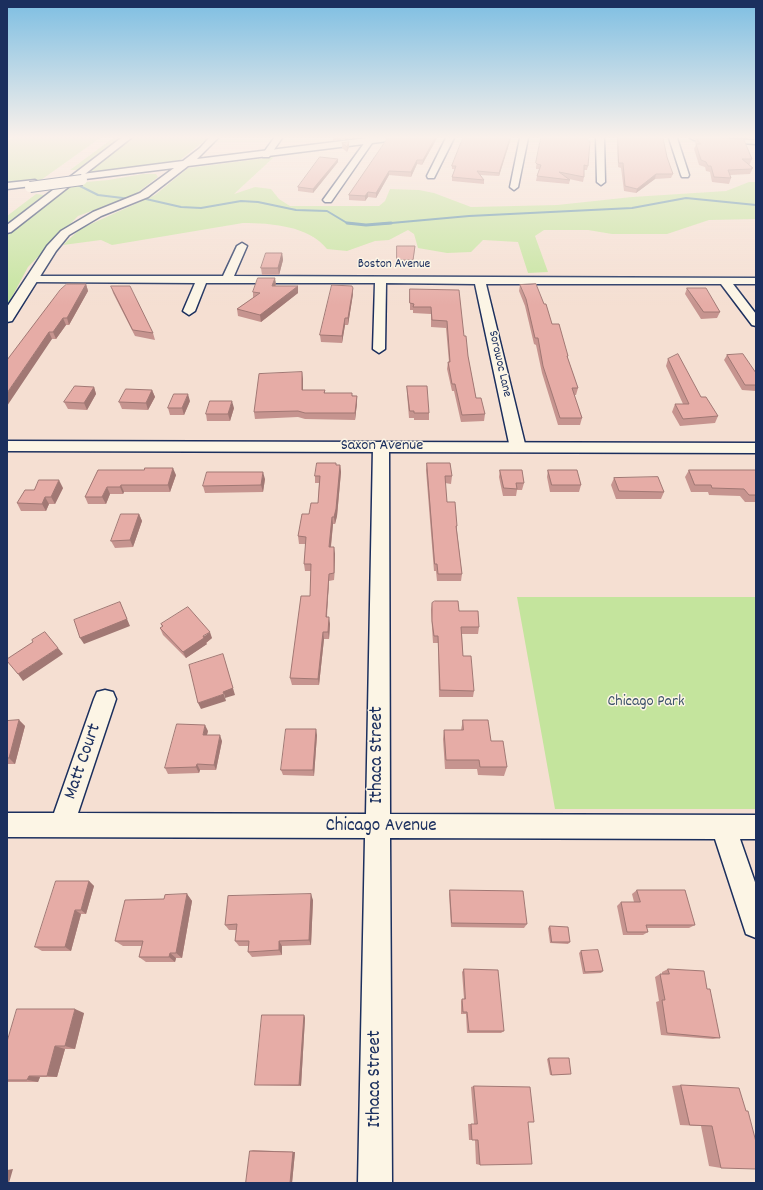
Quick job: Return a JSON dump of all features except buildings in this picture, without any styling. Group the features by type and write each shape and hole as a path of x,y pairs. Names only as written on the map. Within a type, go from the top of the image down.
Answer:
{"main road":[{"path":"25,198 31,194"},
{"path":"7,230 55,194"},
{"path":"7,318 52,249 65,233 97,214 146,194"},
{"name":"Saxon Avenue","path":"7,446 756,448"}],"street":[{"path":"328,200 333,194"},
{"path":"227,279 242,246"},
{"name":"Boston Avenue","path":"32,279 756,280"},
{"path":"189,311 202,279"},
{"path":"379,349 381,279"},
{"name":"Sorowoc Lane","path":"480,280 518,448"},
{"path":"724,280 756,322"},
{"name":"Ithaca Street","path":"375,1183 381,447"},
{"name":"Matt Court","path":"62,826 105,699"},
{"name":"Chicago Avenue","path":"8,829 62,826 756,828"},
{"path":"723,827 756,924"}],"green space":[{"path":"36,194 44,195 7,224 7,216"},
{"path":"61,194 136,194 78,216 28,267 7,306 7,235"},
{"path":"157,194 275,194 279,199 290,206 379,206 385,201 388,194 435,194 471,207 557,205 632,197 686,194 756,194 756,219 709,220 667,234 612,234 588,230 544,230 535,236 548,272 528,273 518,242 483,240 471,252 447,253 418,248 414,234 408,230 389,240 375,241 347,251 327,249 310,235 289,227 254,223 243,223 112,245 101,240 63,245 80,229"},
{"name":"Chicago Park","path":"517,597 756,597 756,809 555,809"}],"waterway":[{"path":"95,194 131,199"},
{"path":"380,224 469,216 632,208 686,198 756,205"},
{"path":"146,199 181,207 201,208 241,201 258,202 296,210 327,211 347,223"},
{"path":"347,223 366,225 391,223"},
{"path":"347,223 355,224"}]}
